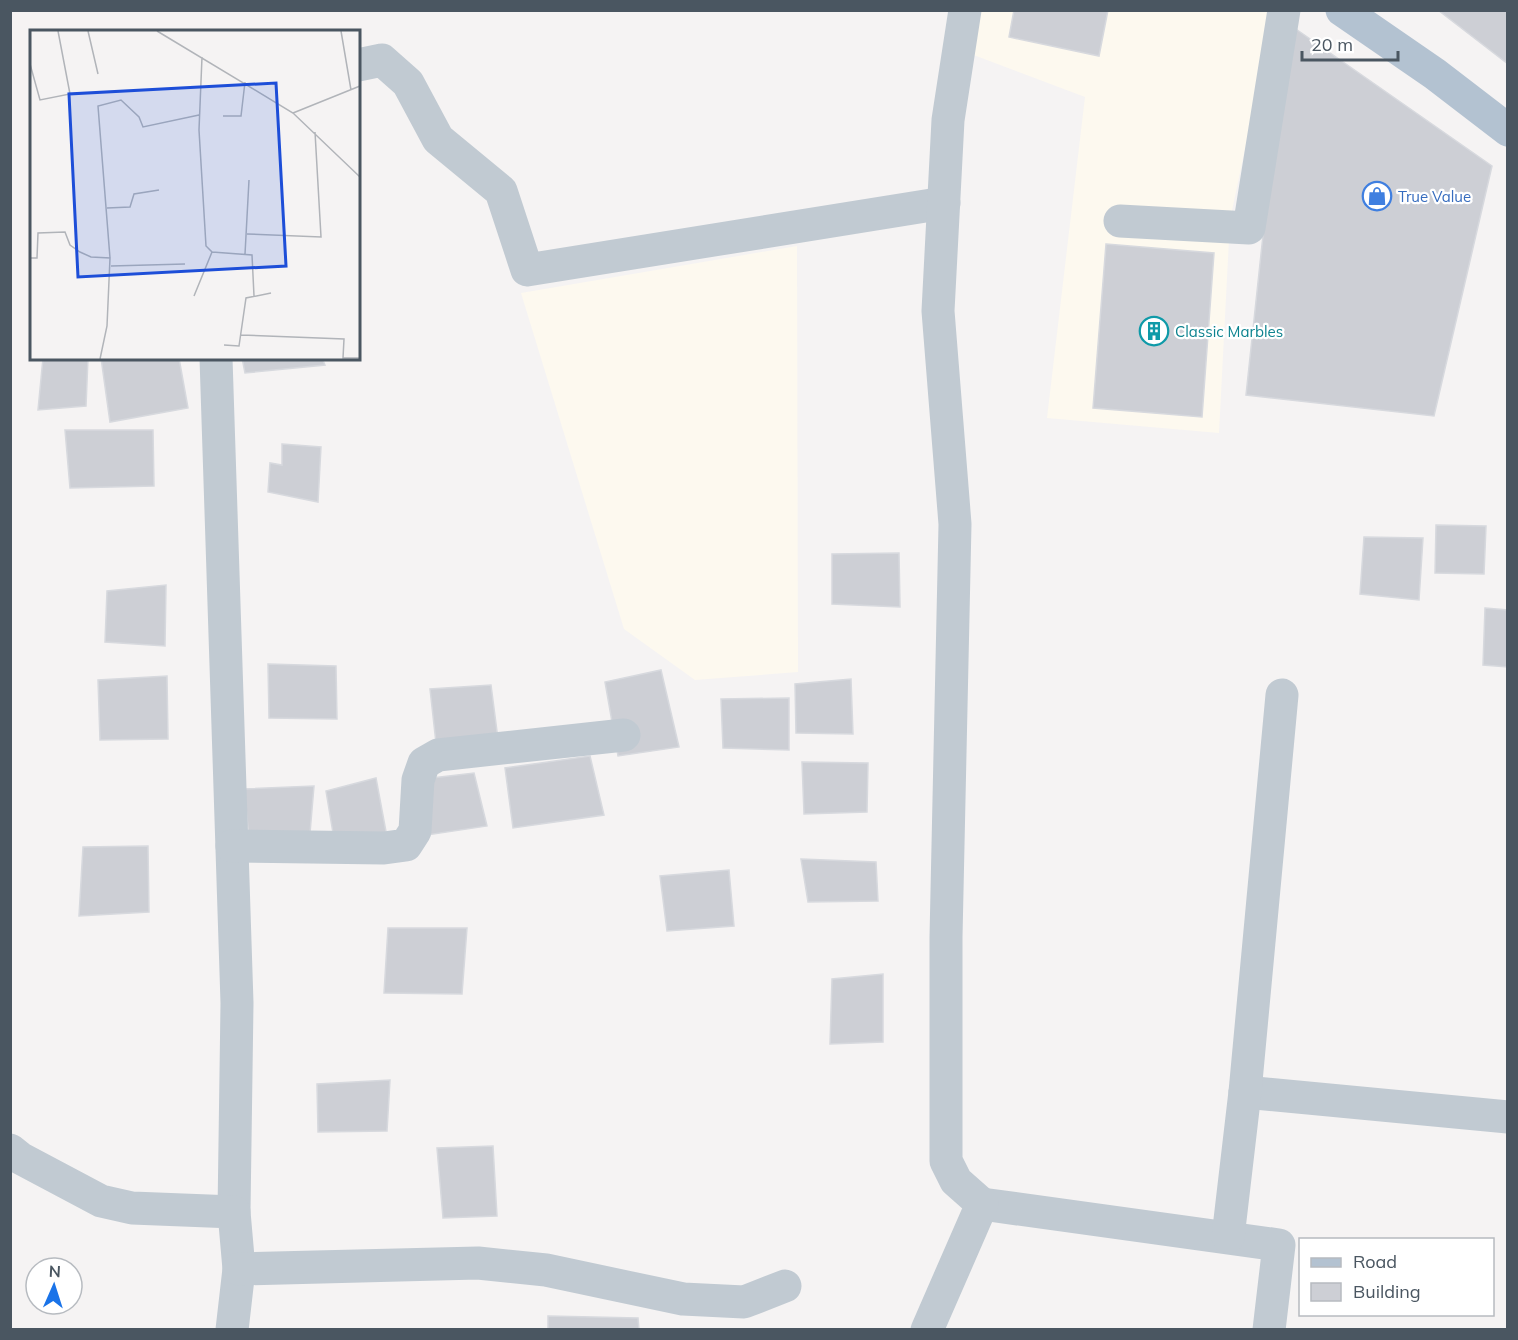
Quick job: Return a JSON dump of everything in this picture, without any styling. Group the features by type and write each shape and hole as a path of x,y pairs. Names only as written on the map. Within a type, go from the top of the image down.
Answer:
{"main road":[{"path":"1342,10 1435,74 1508,130"}],"street":[{"path":"965,10 948,120 938,311 955,524 946,937 946,1161 956,1181 982,1204 1279,1245 1269,1329"},
{"path":"1120,221 1249,228 1284,10"},
{"path":"360,65 382,60 408,84 438,139 501,191 526,270 944,203"},
{"path":"216,360 237,1002 234,1212 239,1269 232,1329"},
{"path":"1228,1237 1245,1092 1282,695"},
{"path":"232,846 384,848 406,845 415,831 418,780 424,763 438,755 624,735"},
{"path":"1245,1092 1508,1117"},
{"path":"10,1150 20,1158 101,1201 132,1208 234,1212"},
{"path":"927,1329 982,1204"},
{"path":"239,1269 478,1263 546,1270 683,1299 744,1302 785,1286"}],"shaded area":[{"name":"Classic Marbles","path":"980,11 1274,11 1230,220 1219,433 1047,418 1085,97 971,54"},
{"path":"797,246 798,672 695,680 624,629 521,293"}],"building":[{"path":"1014,10 1108,10 1099,56 1009,37"},
{"path":"1438,10 1508,10 1508,64"},
{"name":"True Value","path":"1293,27 1492,166 1434,416 1246,395 1264,226"},
{"name":"Classic Marbles","path":"1106,244 1214,253 1202,417 1093,408"},
{"path":"43,360 88,360 86,406 38,410"},
{"path":"101,360 179,360 188,408 110,422"},
{"path":"242,360 323,360 325,365 245,373"},
{"path":"65,430 153,430 154,486 70,488"},
{"path":"282,444 321,447 318,502 268,492 270,463 282,465"},
{"path":"1436,525 1486,526 1484,574 1435,573"},
{"path":"1364,537 1423,538 1419,600 1360,594"},
{"path":"899,553 900,607 832,604 832,554"},
{"path":"166,585 165,646 105,642 107,591"},
{"path":"1485,608 1508,610 1508,667 1483,665"},
{"path":"268,664 336,666 337,719 269,718"},
{"path":"661,670 679,747 618,756 605,682"},
{"path":"167,676 168,739 100,740 98,680"},
{"path":"851,679 853,734 796,733 795,684"},
{"path":"491,685 498,739 436,743 430,689"},
{"path":"789,698 789,750 723,748 721,699"},
{"path":"590,756 604,815 513,828 505,768"},
{"path":"802,762 868,763 867,812 804,814"},
{"path":"474,773 487,826 427,835 415,780"},
{"path":"376,778 387,837 335,845 326,791"},
{"path":"314,786 310,833 249,837 244,789"},
{"path":"148,846 149,912 79,916 83,847"},
{"path":"801,859 876,862 878,901 808,902"},
{"path":"729,870 734,926 667,931 660,876"},
{"path":"388,928 467,928 462,994 384,993"},
{"path":"883,974 883,1042 830,1044 832,979"},
{"path":"390,1080 387,1131 318,1132 317,1084"},
{"path":"493,1146 497,1216 443,1218 437,1148"},
{"path":"548,1316 638,1318 639,1330 548,1330"}],"place":[{"name":"True Value","path":"1377,196"},
{"name":"Classic Marbles","path":"1154,331"}]}
